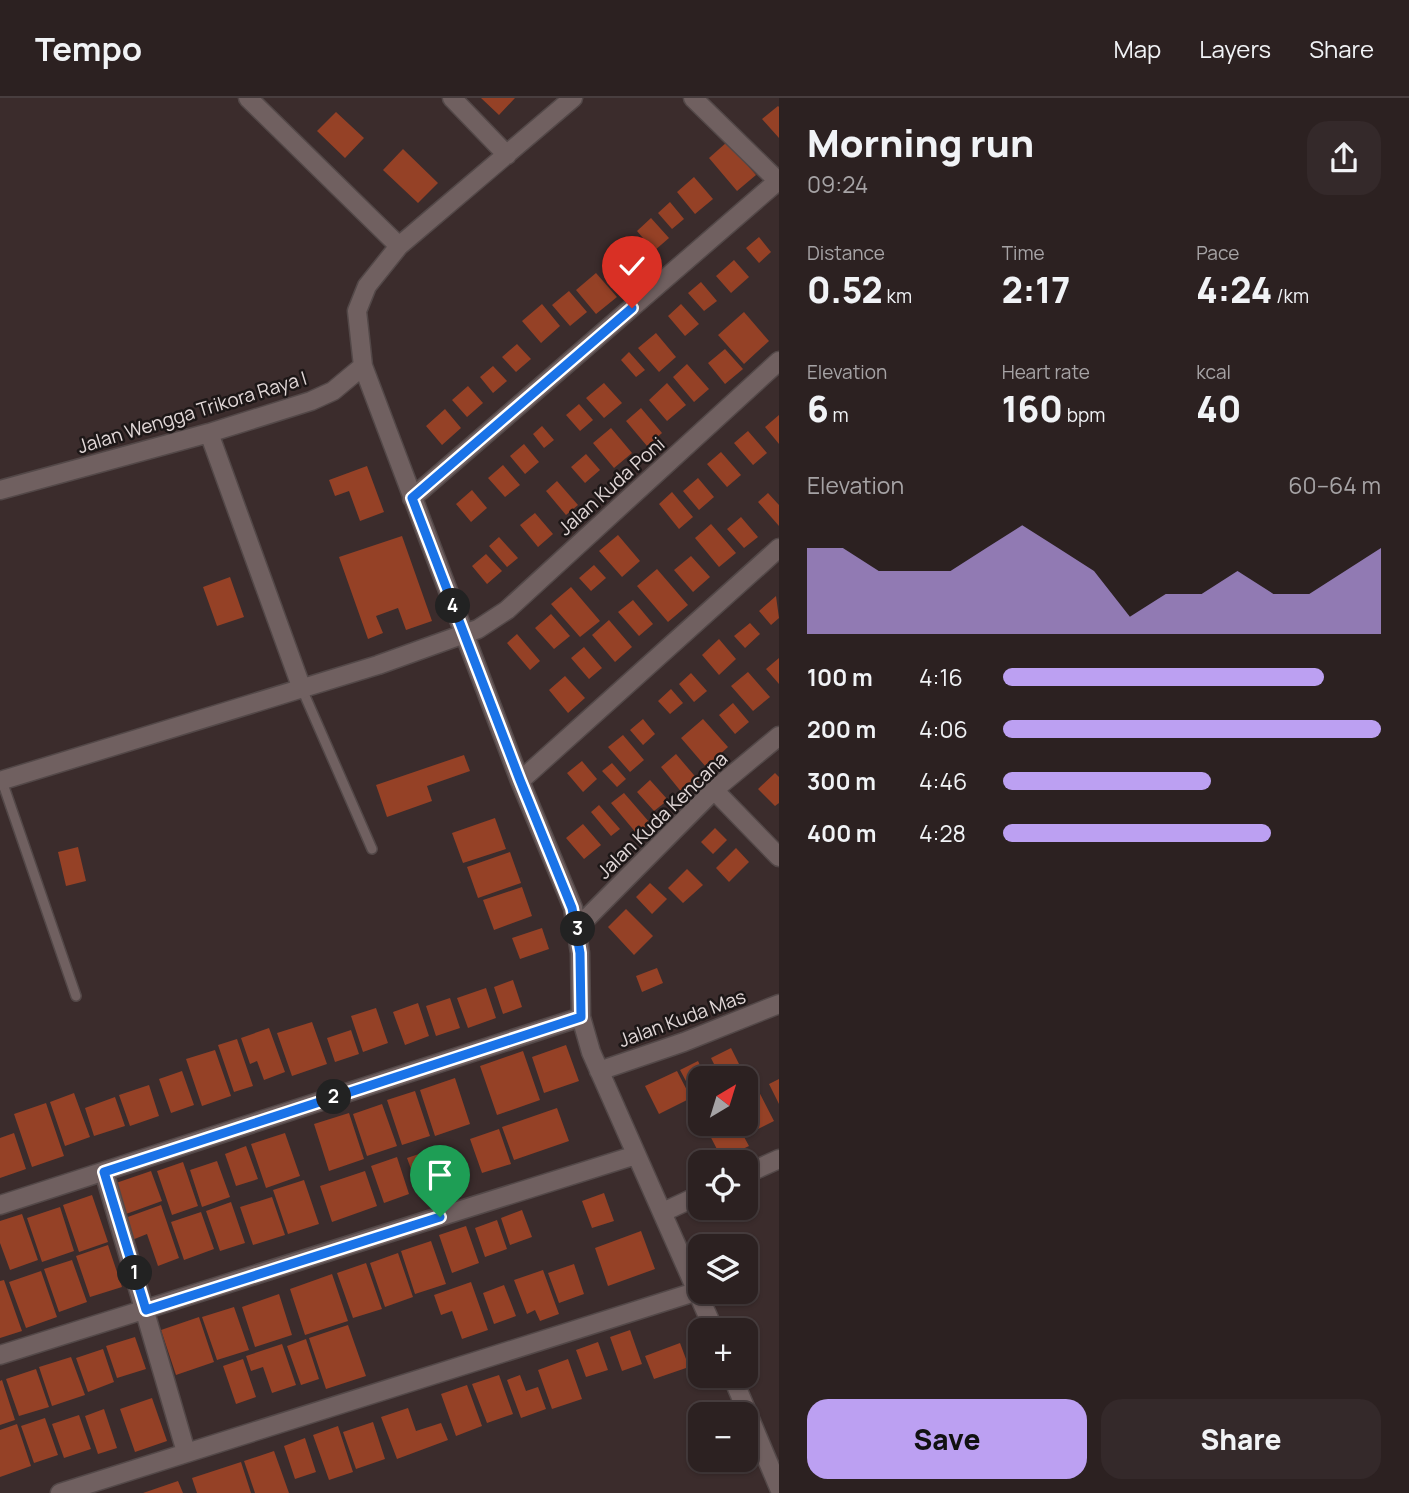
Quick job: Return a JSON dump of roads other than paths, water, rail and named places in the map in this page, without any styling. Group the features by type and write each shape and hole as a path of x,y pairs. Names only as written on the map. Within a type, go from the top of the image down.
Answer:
{"street":[{"path":"248,98 399,247"},
{"path":"452,98 507,155"},
{"path":"573,98 399,247 367,286 357,311 363,366 520,780 572,908 578,928 581,1017 599,1071 688,1269"},
{"path":"412,498 779,181 693,98"},
{"name":"Jalan Kuda Poni","path":"1,780 302,690 478,629 507,610 779,361"},
{"name":"Jalan Wengga Trikora Raya I","path":"0,490 209,433 312,401 333,391 363,366"},
{"path":"209,433 302,690"},
{"path":"520,780 779,548"},
{"name":"Jalan Kuda Kencana","path":"578,928 714,790 779,736"},
{"path":"714,790 779,856"},
{"name":"Jalan Kuda Mas","path":"599,1071 684,1042 779,1004"},
{"path":"0,1205 581,1017"},
{"path":"0,1355 636,1155"},
{"path":"758,1169 779,1159"},
{"path":"104,1172 186,1452"},
{"path":"663,1212 688,1201"},
{"path":"60,1493 688,1295"},
{"path":"738,1388 779,1488"}],"lane":[{"path":"302,690 372,849"},
{"path":"1,780 76,996"}]}
